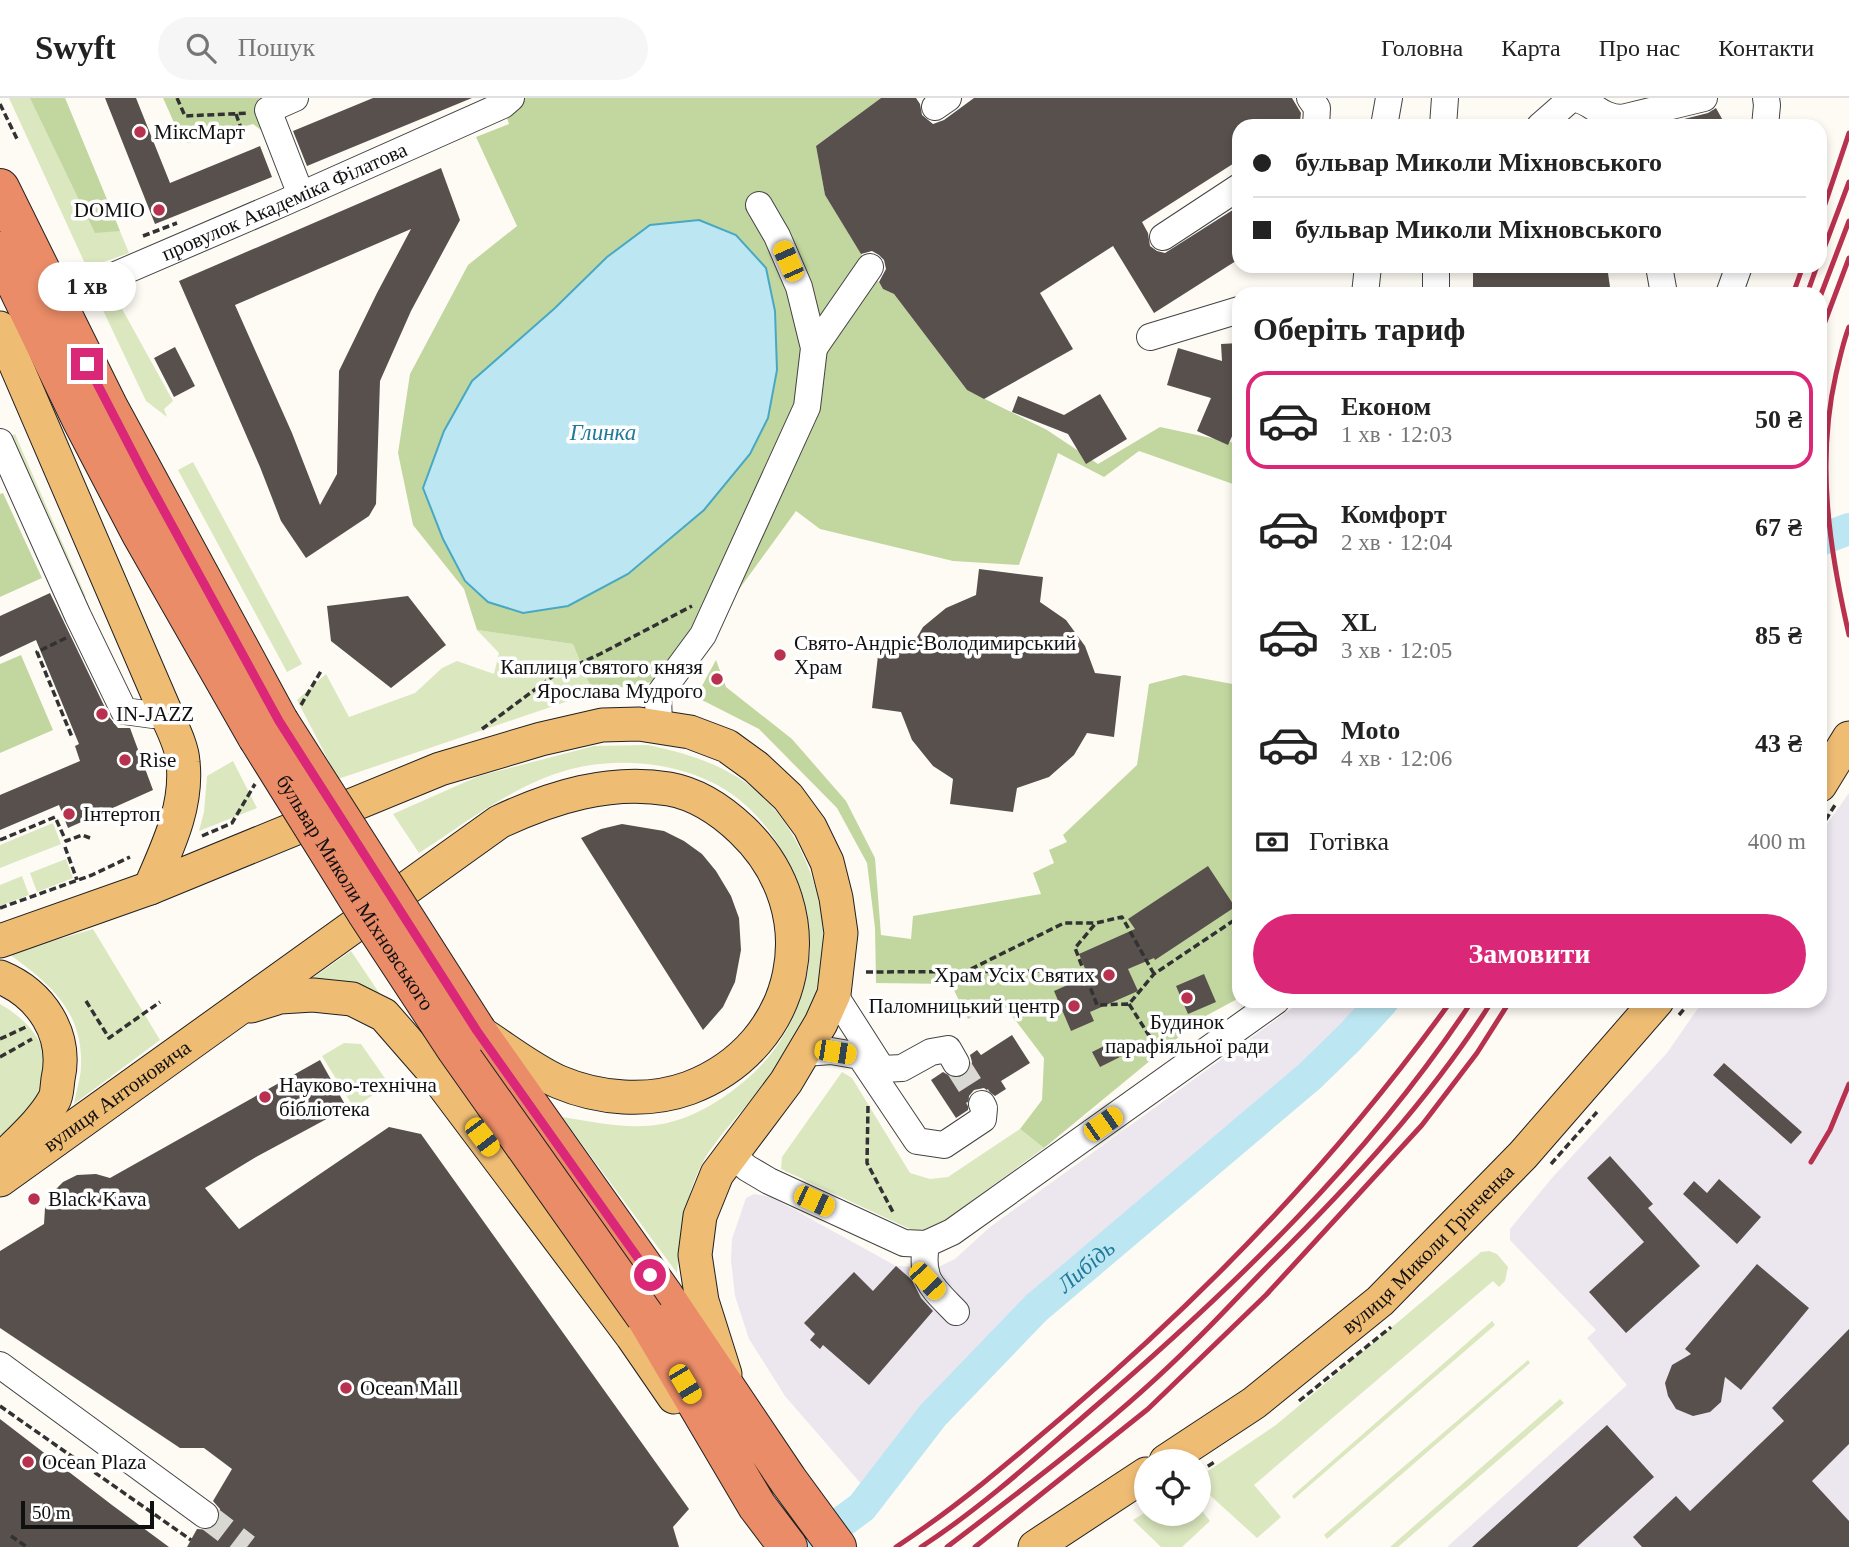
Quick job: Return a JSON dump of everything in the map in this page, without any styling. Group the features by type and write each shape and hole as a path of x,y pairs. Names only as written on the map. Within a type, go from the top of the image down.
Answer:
{"highway":[{"name":"бульвар Миколи Міхновського","path":"0,188 268,729 366,912 449,1038 655,1307 732,1396 837,1547"},
{"name":"бульвар Миколи Міхновського","path":"0,251 140,532 268,729 477,1031 655,1307 725,1452 757,1506 788,1547"}],"main road":[{"path":"0,328 165,711 183,760 184,793 176,826 150,888"},
{"path":"0,941 150,888 440,769 602,725 659,726 690,732 727,746 756,767 788,797 810,827 827,862 841,933 834,994 821,1023 780,1091 716,1174 700,1216 695,1255 702,1301 732,1396"},
{"path":"1827,774 1849,738"},
{"name":"вулиця Антоновича","path":"0,1180 499,821 533,806 567,795 602,789 636,786 670,789 701,800 727,816 750,838 769,863 784,891 792,921 793,950 789,978 779,1006 747,1053 703,1082 654,1096 606,1095 559,1082 477,1031"},
{"path":"0,976 18,984 47,1014 57,1031 61,1067 54,1100 0,1161"},
{"path":"233,1011 280,998 313,995 352,999 384,1015 440,1081 632,1336 684,1412 725,1452"},
{"name":"вулиця Миколи Грінченка","path":"1184,1449 1254,1403 1380,1301 1522,1155 1651,1008"},
{"path":"1035,1547 1134,1482"}],"street":[{"path":"295,98 268,110 301,195"},
{"name":"провулок Академіка Філатова","path":"55,301 301,195 503,105 511,98"},
{"path":"1310,98 1317,108 1316,119"},
{"path":"1385,119 1389,98"},
{"path":"1444,119 1445,98"},
{"path":"1548,119 1572,98 1588,103 1609,118 1622,118 1704,98"},
{"path":"1766,98 1766,119"},
{"path":"1163,237 1232,192"},
{"path":"659,726 659,696 703,635 807,407 814,348 799,287 777,236 759,205"},
{"path":"814,348 870,267"},
{"path":"1150,337 1232,312"},
{"path":"0,443 124,711 153,715 165,711"},
{"path":"834,994 883,1069 902,1069 931,1052 948,1049 957,1063"},
{"path":"732,1155 769,1181 904,1243 926,1244 952,1232 1266,1008"},
{"path":"805,1053 831,1051 860,1056 917,1140 944,1145 983,1119 982,1104"},
{"path":"926,1244 922,1264 927,1281 956,1312"},
{"path":"0,1365 205,1515"}],"path":[{"path":"177,98 184,116 236,114 243,135"},
{"path":"0,104 18,141"},
{"path":"482,729 554,676 723,589"},
{"path":"72,737 37,652 76,634"},
{"path":"0,840 55,817 66,841 82,835 90,838"},
{"path":"202,836 232,823"},
{"path":"65,848 77,880"},
{"path":"0,908 130,857"},
{"path":"969,970 1064,923 1096,923 1122,916 1154,974"},
{"path":"1129,1004 1154,974 1232,922"},
{"path":"1096,923 1074,948 1083,971 1097,1004 1129,1004"},
{"path":"866,972 1083,971"},
{"path":"86,1001 108,1038 160,1002"},
{"path":"1129,1004 1167,1064"},
{"path":"0,1040 27,1026"},
{"path":"0,1056 36,1037"},
{"path":"869,1068 867,1163 897,1220"},
{"path":"0,1406 191,1540"},
{"path":"11,1536 27,1547"}],"shaded area":[{"path":"1849,793 1849,1547 1447,1547 1627,1385 1587,1338 1596,1330 1510,1240 1510,1229 1552,1178 1667,1053 1698,1008 1827,1008 1827,824"},
{"path":"1292,1008 1370,1008 1324,1057 1023,1314 863,1486 785,1396 749,1339 735,1296 731,1260 732,1239 746,1198 754,1194 771,1197 896,1266 936,1268 955,1259 990,1227"}],"green space":[{"path":"9,98 65,98 129,253 87,268"},
{"path":"30,98 65,98 120,231 95,233"},
{"path":"163,98 277,98 279,144 253,124 188,143 180,136"},
{"path":"493,98 881,98 816,146 825,195 883,289 894,294 967,390 1047,430 1098,464 1160,427 1232,442 1232,484 1139,451 1104,477 1058,453 1019,565 953,561 820,529 796,511 729,603 651,682 595,692 573,644 477,630 464,589 413,525 398,453 410,374 468,265 517,226 476,137 509,124 503,105","holes":["650,225 465,581 443,539 423,488 555,308 607,257"]},
{"path":"116,298 173,401 164,409 167,417 146,401 101,306"},
{"path":"15,434 86,597 75,602 5,439"},
{"path":"193,462 302,664 287,672 178,470"},
{"path":"3,493 42,578 0,597 0,494"},
{"path":"477,630 573,644 595,692 338,779 297,700 326,674 349,717 415,693 442,668 457,661 494,674 499,653"},
{"path":"21,655 53,730 0,753 0,664"},
{"path":"716,660 726,687 792,739 846,801 875,858 881,935 911,939 913,916 1041,894 1033,873 1054,863 1049,850 1067,842 1063,835 1137,765 1149,684 1184,675 1232,684 1232,1002 1202,1018 1044,1148 1020,1129 1042,1100 1044,1058 1000,1000 968,1019 951,984 876,983 875,928 867,863 837,808 759,729 696,697"},
{"path":"648,745 697,758 718,767 756,791 772,807 787,826 810,873 818,897 824,946 817,994 797,1042 711,1149 696,1177 687,1203 677,1273 562,1117 624,1126 650,1126 673,1122 704,1109 723,1097 769,1057 780,1042 797,1008 808,971 810,952 798,887 782,851 745,804 712,782 673,769 632,763 571,769 530,784 492,805 419,853 393,814 479,776 594,746"},
{"path":"233,761 257,808 199,831 204,812 207,776"},
{"path":"53,823 61,844 0,868 0,845"},
{"path":"66,859 73,878 37,892 30,873"},
{"path":"22,876 29,895 0,906 0,885"},
{"path":"93,929 160,1040 74,1104 81,1065 80,1046 70,1014 50,988 9,954"},
{"path":"351,951 382,997 307,982"},
{"path":"0,1004 21,1018 38,1038 45,1059 45,1069 44,1094 0,1142"},
{"path":"344,1043 361,1044 389,1084 354,1108 322,1056"},
{"path":"842,1072 852,1078 910,1173 930,1179 948,1177 1020,1129 1044,1148 934,1228 914,1231 781,1169 782,1157"},
{"path":"1481,1252 1497,1254 1508,1267 1505,1281 1499,1287 1493,1281 1254,1485 1281,1517 1257,1538 1211,1496 1211,1469 1276,1425"},
{"path":"1492,1321 1495,1325 1294,1499 1292,1496"},
{"path":"1528,1360 1530,1363 1327,1539 1324,1535"},
{"path":"1560,1399 1564,1403 1398,1547 1390,1547"},
{"path":"1139,1526 1205,1526 1182,1547 1161,1547"}],"water":[{"name":"Глинка","path":"699,220 736,235 766,268 775,311 777,370 768,418 750,454 704,510 628,574 568,606 523,613 488,602 465,581 443,539 423,488 444,431 472,381 555,308 607,257 650,225"}],"building":[{"path":"105,98 136,98 170,183 260,146 272,177 155,224"},
{"path":"373,98 472,98 307,166 293,131"},
{"path":"881,98 916,98 922,115 933,124 944,120 974,98 1292,98 1301,113 1300,119 1232,119 1232,164 1142,222 1148,233 1150,246 1165,253 1232,210 1232,263 1154,313 1113,246 1040,293 1073,349 984,399 967,390 894,294 883,289 879,282 886,269 884,260 872,251 861,254 825,195 816,146"},
{"path":"1716,108 1722,119 1684,119 1708,113"},
{"path":"441,168 460,220 411,311 380,381 376,504 369,516 306,558 281,521 179,281","holes":["411,229 339,371 337,474 320,505 292,433 235,305"]},
{"path":"1473,273 1608,273 1610,287 1473,287"},
{"path":"1232,343 1232,436 1228,445 1197,431 1211,398 1167,385 1178,348 1222,361 1221,344"},
{"path":"175,347 195,386 174,397 154,358"},
{"path":"1100,394 1127,439 1086,464 1068,434 1012,412 1018,396 1064,415"},
{"path":"979,569 1043,577 1040,602 1066,620 1085,646 1095,673 1121,676 1114,737 1087,733 1074,755 1049,777 1017,788 1013,812 950,804 953,779 933,766 912,740 901,712 872,708 879,647 909,651 923,627 946,608 976,595"},
{"path":"50,593 110,718 118,728 130,728 153,790 68,828 59,805 0,830 0,795 80,761 75,746 79,744 36,640 0,657 0,616"},
{"path":"408,596 446,645 391,688 331,641 327,606"},
{"path":"622,824 664,831 684,841 702,854 731,896 739,918 741,950 735,982 723,1007 703,1030 581,838"},
{"path":"1208,866 1232,902 1232,909 1155,960 1154,958 1128,969 1138,991 1090,1012 1094,1021 1071,1031 1054,991 1088,976 1079,954 1135,929 1128,919"},
{"path":"1204,974 1216,1002 1188,1014 1176,986"},
{"path":"1012,1035 1030,1063 1001,1081 1006,1089 995,1096 984,1088 974,1090 969,1096 968,1110 956,1118 931,1080 943,1072 955,1079 963,1077 970,1070 970,1055 977,1050 981,1055"},
{"path":"1116,1040 1124,1055 1100,1067 1092,1052"},
{"name":"Ocean Mall","path":"320,1060 347,1108 205,1188 239,1229 389,1127 421,1134 689,1509 673,1527 679,1547 187,1547 197,1529 211,1530 218,1524 220,1509 213,1501 232,1469 204,1448 180,1448 0,1328 0,1251 44,1224 45,1208 52,1193 63,1182 77,1175 96,1174 110,1178"},
{"path":"1724,1063 1802,1132 1791,1144 1713,1075"},
{"path":"1610,1156 1653,1204 1648,1208 1700,1266 1626,1333 1589,1292 1644,1242 1587,1178"},
{"path":"1719,1179 1761,1217 1737,1244 1683,1194 1694,1181 1707,1193"},
{"path":"1757,1264 1809,1308 1741,1390 1725,1377 1721,1402 1710,1412 1693,1416 1676,1409 1668,1396 1665,1383 1672,1365 1691,1354 1685,1349"},
{"path":"896,1266 912,1280 921,1298 933,1311 869,1385 823,1345 820,1349 810,1340 815,1334 804,1323 854,1272 873,1291"},
{"path":"1849,1329 1849,1444 1812,1481 1849,1521 1849,1547 1642,1547 1633,1537 1676,1496 1690,1511 1784,1421 1772,1408"},
{"name":"Ocean Plaza","path":"0,1419 112,1505 169,1547 0,1547"},
{"path":"1607,1425 1654,1477 1577,1547 1472,1547"}],"waterway":[{"name":"Либідь","path":"1827,537 1849,529"},
{"name":"Либідь","path":"808,1547 862,1507 933,1415 1036,1308 1310,1076 1377,1008"}],"tunnel":[{"path":"956,1063 982,1104"},
{"path":"205,1515 247,1547"}],"railway":[{"path":"1827,198 1849,133"},
{"path":"1827,240 1849,182"},
{"path":"1824,287 1849,221"},
{"path":"1827,316 1849,258"},
{"path":"1796,287 1800,273"},
{"path":"1810,287 1814,273"},
{"path":"1827,440 1836,374 1849,327"},
{"path":"1827,488 1831,537 1849,635"},
{"path":"896,1547 963,1499 1047,1430 1121,1366 1223,1269 1365,1113 1446,1008"},
{"path":"921,1547 965,1516 1029,1464 1143,1365 1246,1269 1296,1219 1389,1114 1467,1008"},
{"path":"947,1547 1104,1424 1202,1334 1330,1203 1388,1139 1443,1072 1487,1008"},
{"path":"975,1547 1148,1409 1266,1295 1422,1125 1477,1053 1506,1008"},
{"path":"1811,1162 1830,1130 1849,1084"}],"place":[{"name":"МіксМарт","path":"140,132"},
{"name":"DOMIO","path":"159,210"},
{"name":"Свято-Андріє-Володимирський Храм","path":"780,655"},
{"name":"Каплиця святого князя Ярослава Мудрого","path":"717,679"},
{"name":"IN-JAZZ","path":"102,714"},
{"name":"Rise","path":"125,760"},
{"name":"Інтертоп","path":"69,814"},
{"name":"Храм Усіх Святих","path":"1109,975"},
{"name":"Будинок парафіяльної ради","path":"1187,998"},
{"name":"Паломницький центр","path":"1074,1006"},
{"name":"Науково-технічна бібліотека","path":"265,1097"},
{"name":"Black Kava","path":"34,1199"},
{"name":"Ocean Mall","path":"346,1388"},
{"name":"Ocean Plaza","path":"28,1462"}],"route":[{"path":"87,364 279,721 477,1031 650,1275"}]}
